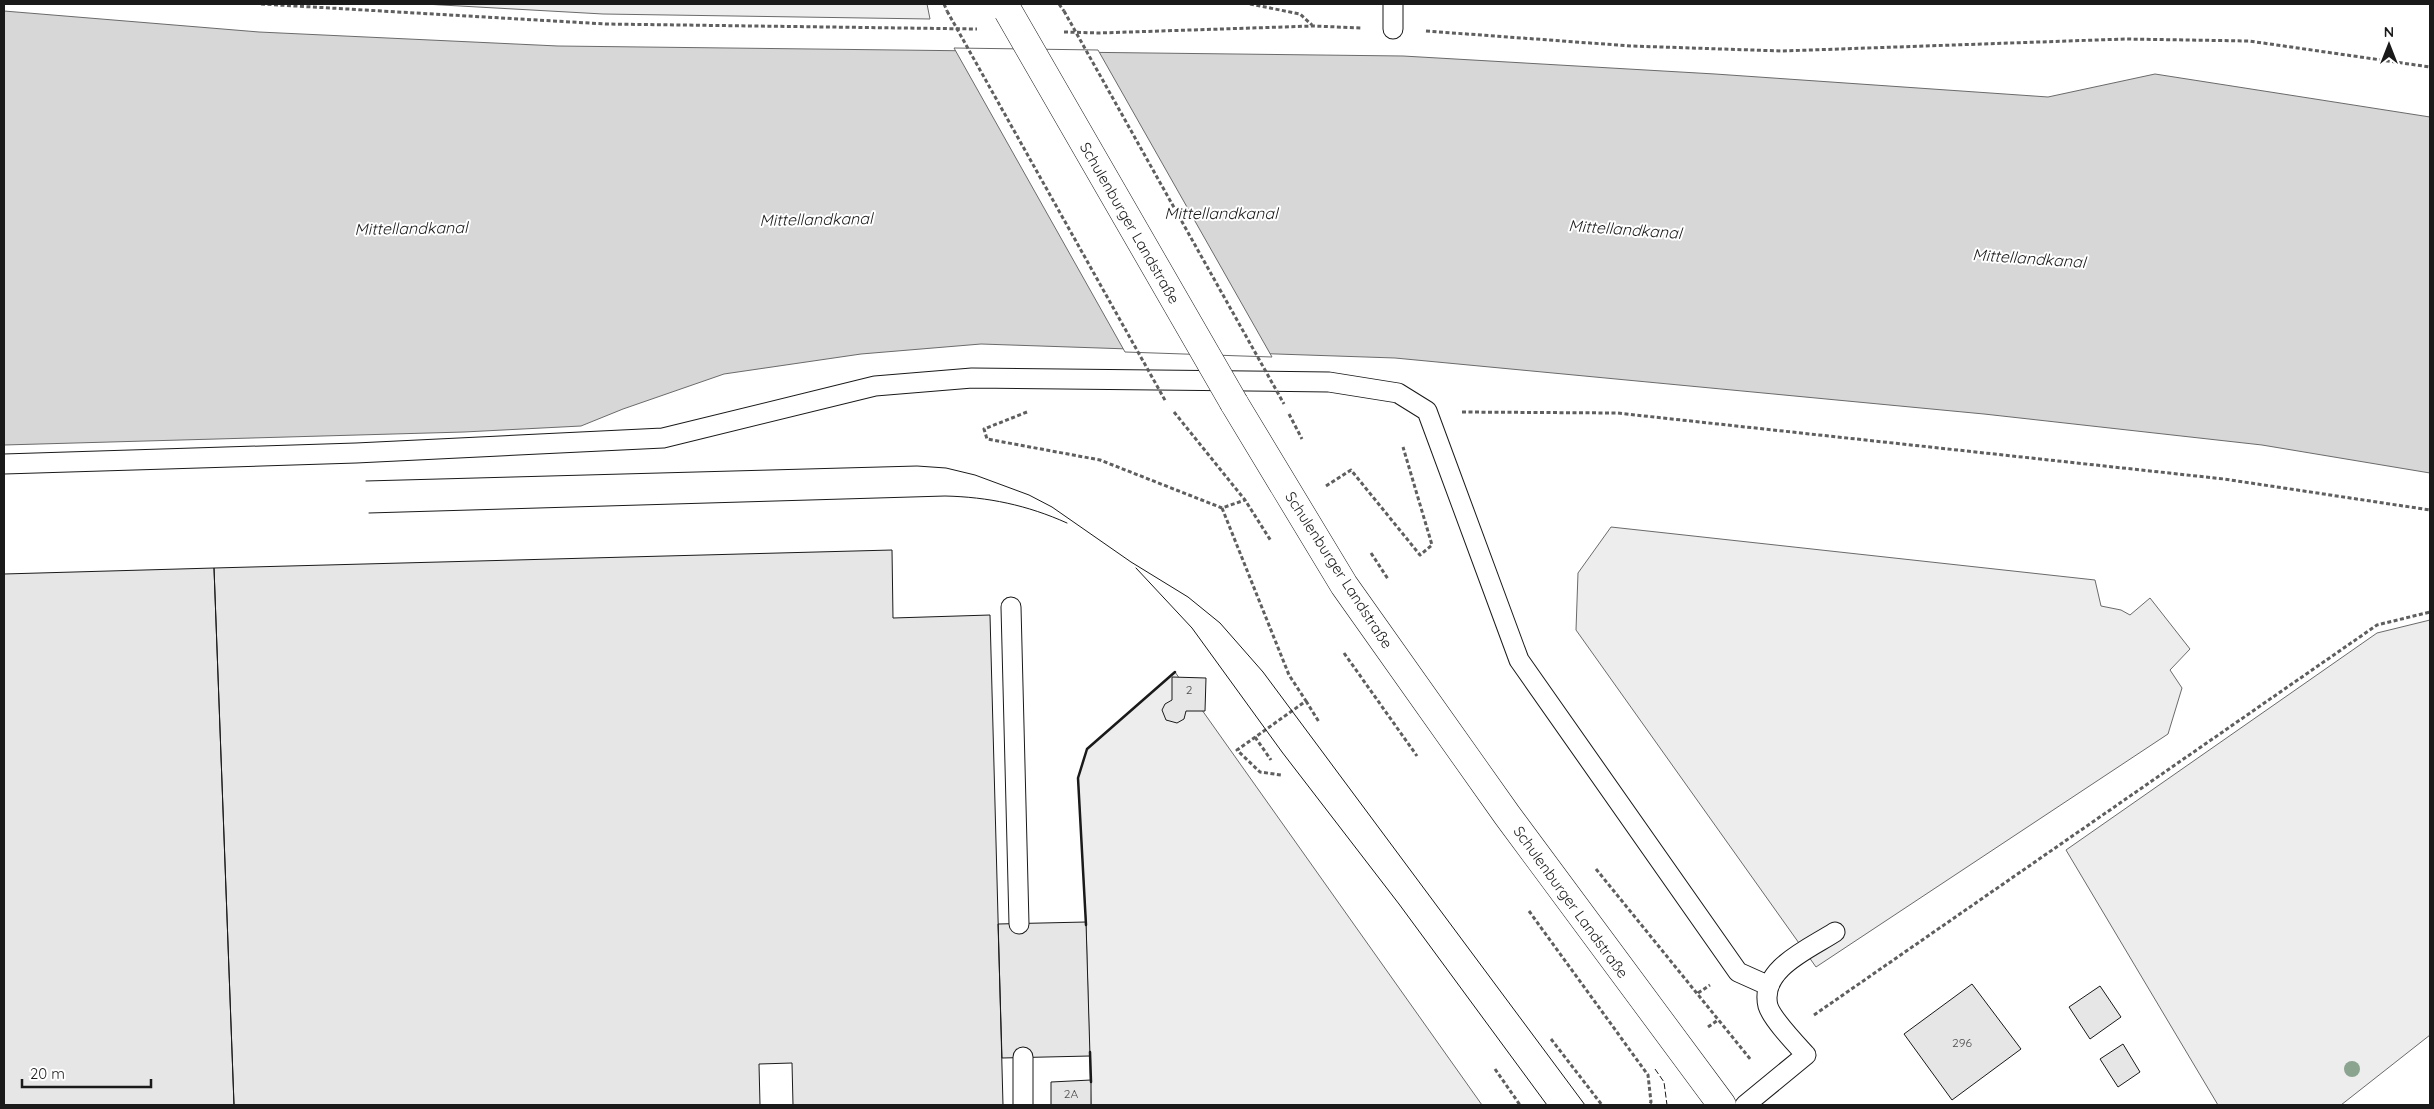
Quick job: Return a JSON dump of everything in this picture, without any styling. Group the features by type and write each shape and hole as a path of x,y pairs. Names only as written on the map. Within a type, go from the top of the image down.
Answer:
{"main road":[{"name":"Schulenburger Landstraße","path":"1006,8 1234,403 1344,585 1507,815 1722,1105"}],"lane":[{"path":"1393,29 1394,4"},
{"path":"4,464 356,453 663,438 875,386 972,378 1329,382 1398,393 1427,410 1519,660 1738,972 1767,985"},
{"path":"1011,607 1019,924"},
{"path":"1745,1105 1806,1055 1786,1034 1768,1007 1767,985 1779,969 1835,932"},
{"path":"1023,1057 1023,1105"}],"path":[{"path":"261,4 606,24 985,30"},
{"path":"944,4 1166,402 1245,500 1222,508 1100,460 987,439 984,429 1030,411"},
{"path":"1058,4 1284,404 1305,445"},
{"path":"1250,4 1300,14 1313,26"},
{"path":"1061,32 1098,33 1313,26 1393,29 1631,46 1782,51 2124,39 2249,42 2430,67"},
{"path":"1326,486 1351,470 1420,555 1432,545 1401,440 1398,393"},
{"path":"1427,410 1617,413 2224,479 2430,510"},
{"path":"1321,478 1331,494"},
{"path":"1222,508 1289,675 1319,722"},
{"path":"1368,549 1389,580"},
{"path":"1592,865 1750,1058 2377,625 2430,612"},
{"path":"1281,775 1260,772 1237,750 1306,701"},
{"path":"1255,738 1271,760"},
{"path":"1698,993 1709,985"},
{"path":"1551,1039 1602,1105"},
{"path":"1495,1069 1520,1105"},
{"path":"1648,1075 1651,1102 1649,1105"}],"shaded area":[{"path":"424,4 927,4 930,19 603,14"},
{"path":"1611,527 2095,580 2101,606 2121,610 2130,615 2150,598 2190,649 2170,670 2182,688 2168,734 1816,967 1576,630 1578,573"},
{"path":"2430,620 2430,1035 2341,1105 2218,1105 2066,850 2377,633"},
{"path":"1175,672 1482,1105 1091,1105 1086,922 1078,778 1087,749"}],"water":[{"name":"Mittellandkanal","path":"4,11 259,32 558,46 1403,56 1715,74 2048,97 2155,74 2430,117 2430,473 2262,445 1984,414 1395,358 981,344 861,354 724,374 623,409 581,426 464,432 4,445"}],"pier":[{"path":"954,48 1098,50 1272,357 1125,352"}],"building":[{"path":"892,550 893,618 990,615 1003,1105 793,1105 792,1063 759,1064 760,1105 234,1105 214,568"},
{"path":"214,568 234,1105 4,1105 4,574"},
{"path":"1172,677 1206,678 1205,711 1186,711 1184,719 1177,723 1166,720 1162,710 1165,704 1172,700"},
{"path":"1086,922 1090,1056 1002,1058 998,924"},
{"path":"1972,984 2021,1049 1952,1100 1904,1034"},
{"path":"2100,986 2121,1017 2090,1039 2069,1007"},
{"path":"2123,1044 2140,1072 2118,1087 2100,1059"},
{"path":"1091,1080 1091,1105 1051,1105 1051,1082"}],"tram line":[{"path":"366,481 917,466 946,468 975,475 1029,495 1052,507 1131,562 1188,597 1220,623 1263,672 1585,1105"},
{"path":"369,513 945,496 977,498 1007,503 1037,511 1067,523"},
{"path":"1136,568 1192,628 1282,752 1399,904 1547,1105"}],"fence":[{"path":"1655,1069 1664,1082 1667,1105"}],"wall":[{"path":"1086,925 1078,778 1087,749 1175,672"},
{"path":"1090,1052 1091,1082"}]}
